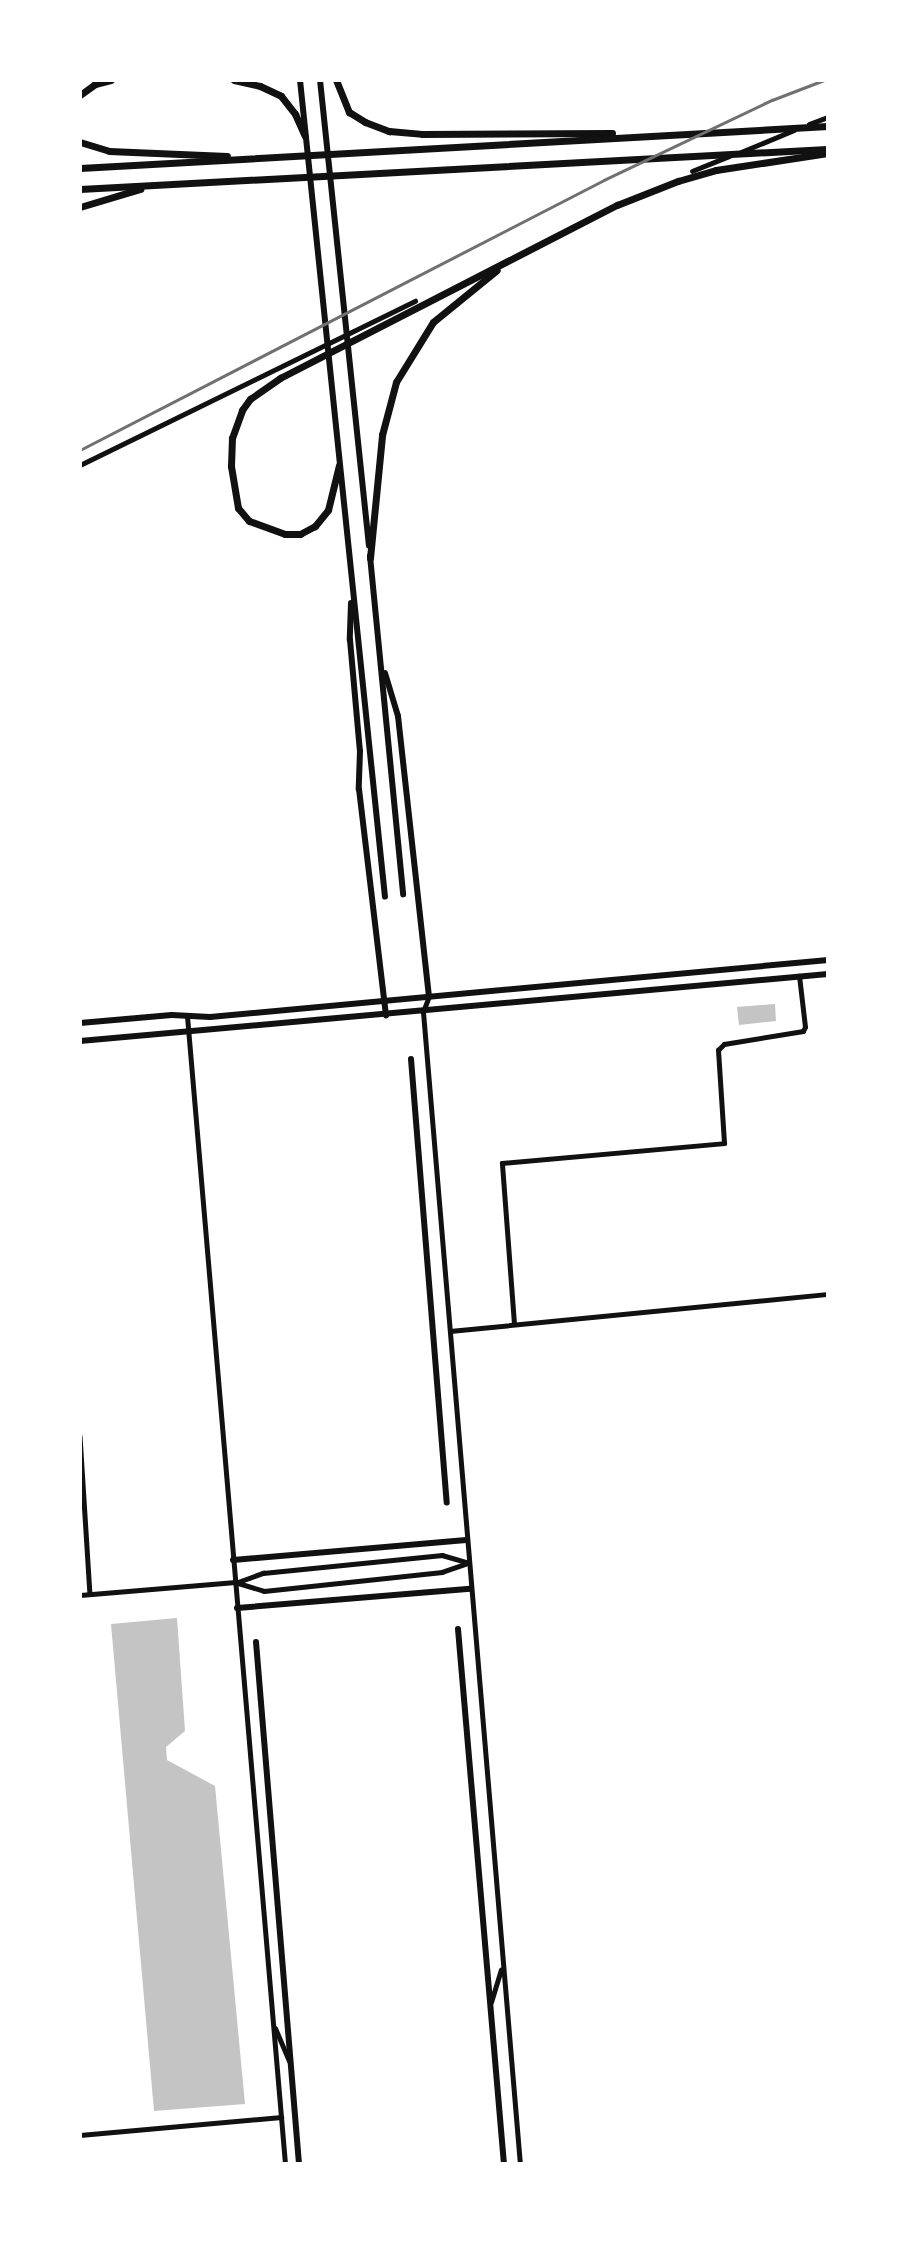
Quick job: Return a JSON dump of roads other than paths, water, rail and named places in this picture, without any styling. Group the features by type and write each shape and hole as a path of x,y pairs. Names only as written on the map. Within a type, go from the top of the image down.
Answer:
{"highway":[{"path":"80,95 94,84 111,80"},
{"path":"234,80 260,86 281,96 295,114 305,135"},
{"path":"336,80 349,111 365,122 389,131 422,134 683,133"},
{"path":"80,167 828,126"},
{"path":"80,142 109,151 269,158"},
{"path":"340,464 328,510 315,526 300,534 285,534 249,521 238,508 231,466 232,438 242,410 250,399 281,378 617,205 678,181 728,168 828,151"},
{"path":"80,189 828,151"},
{"path":"80,207 152,186"},
{"path":"370,558 378,457 396,382 433,322 513,257"}],"main road":[{"path":"300,80 384,897"},
{"path":"320,80 403,894"},
{"path":"351,576 350,640 360,751 359,789 375,941 386,1015"},
{"path":"380,657 398,716 429,996 423,1012 520,2164"},
{"path":"80,1023 210,1017 828,960"},
{"path":"80,1041 828,974"},
{"path":"187,1016 285,2164"},
{"path":"411,1059 447,1503"},
{"path":"233,1560 466,1539"},
{"path":"80,1595 235,1583"},
{"path":"237,1608 470,1589"},
{"path":"458,1629 504,2164"},
{"path":"256,1642 299,2164"},
{"path":"491,2002 503,1964"},
{"path":"273,2022 291,2068"}],"street":[{"path":"692,171 828,117"},
{"path":"80,465 415,301"},
{"path":"514,1324 502,1163 724,1143 718,1050 724,1044 803,1031 805,1027 799,976"},
{"path":"449,1331 828,1294"},
{"path":"80,1436 90,1594"},
{"path":"235,1583 263,1573 442,1555 468,1563"},
{"path":"235,1583 264,1591 277,1590 442,1572 468,1563"},
{"path":"80,2134 281,2117"}],"railway":[{"path":"80,450 604,180 772,100 824,80"}]}
